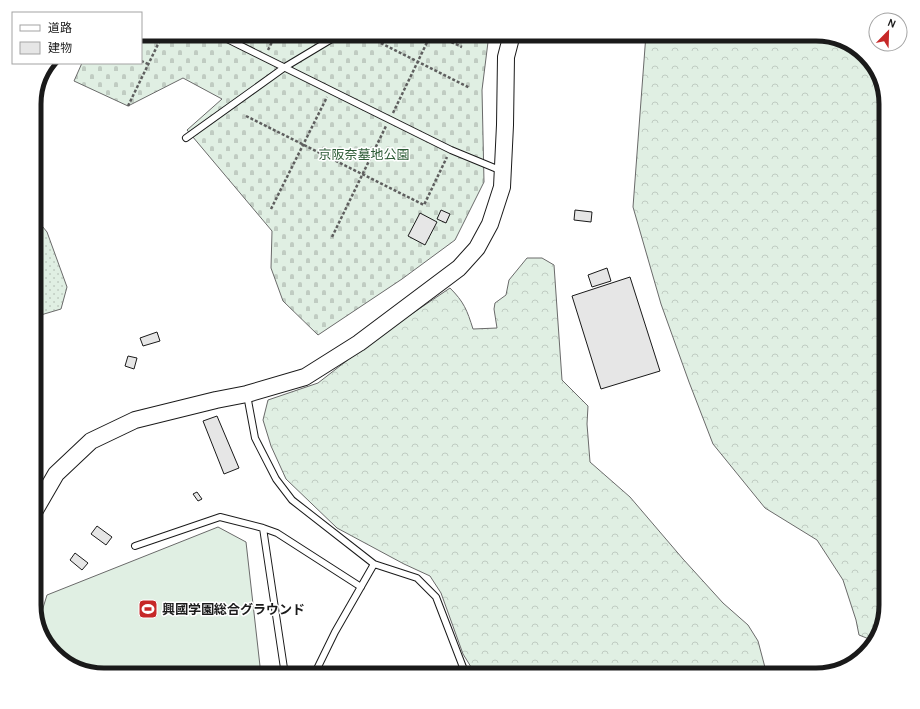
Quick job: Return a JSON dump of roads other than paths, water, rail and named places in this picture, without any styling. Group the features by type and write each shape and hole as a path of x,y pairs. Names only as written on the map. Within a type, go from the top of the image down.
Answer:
{"street":[{"path":"41,500 56,474 91,441 135,420 247,394 305,377 359,343 459,268 477,248 490,224 502,187 506,57 510,41"}],"lane":[{"path":"232,41 451,150 502,171"},
{"path":"186,138 285,67 328,41"},
{"path":"247,394 255,438 276,479 292,500 374,564 417,578 436,597 463,668"},
{"path":"134,546 220,517 263,528 277,534 360,587"},
{"path":"263,528 284,668"},
{"path":"317,668 335,632 374,564"}],"place":[{"name":"興國学園総合グラウンド","path":"148,609"}],"park label":[{"name":"京阪奈墓地公園","path":"364,154"}]}
